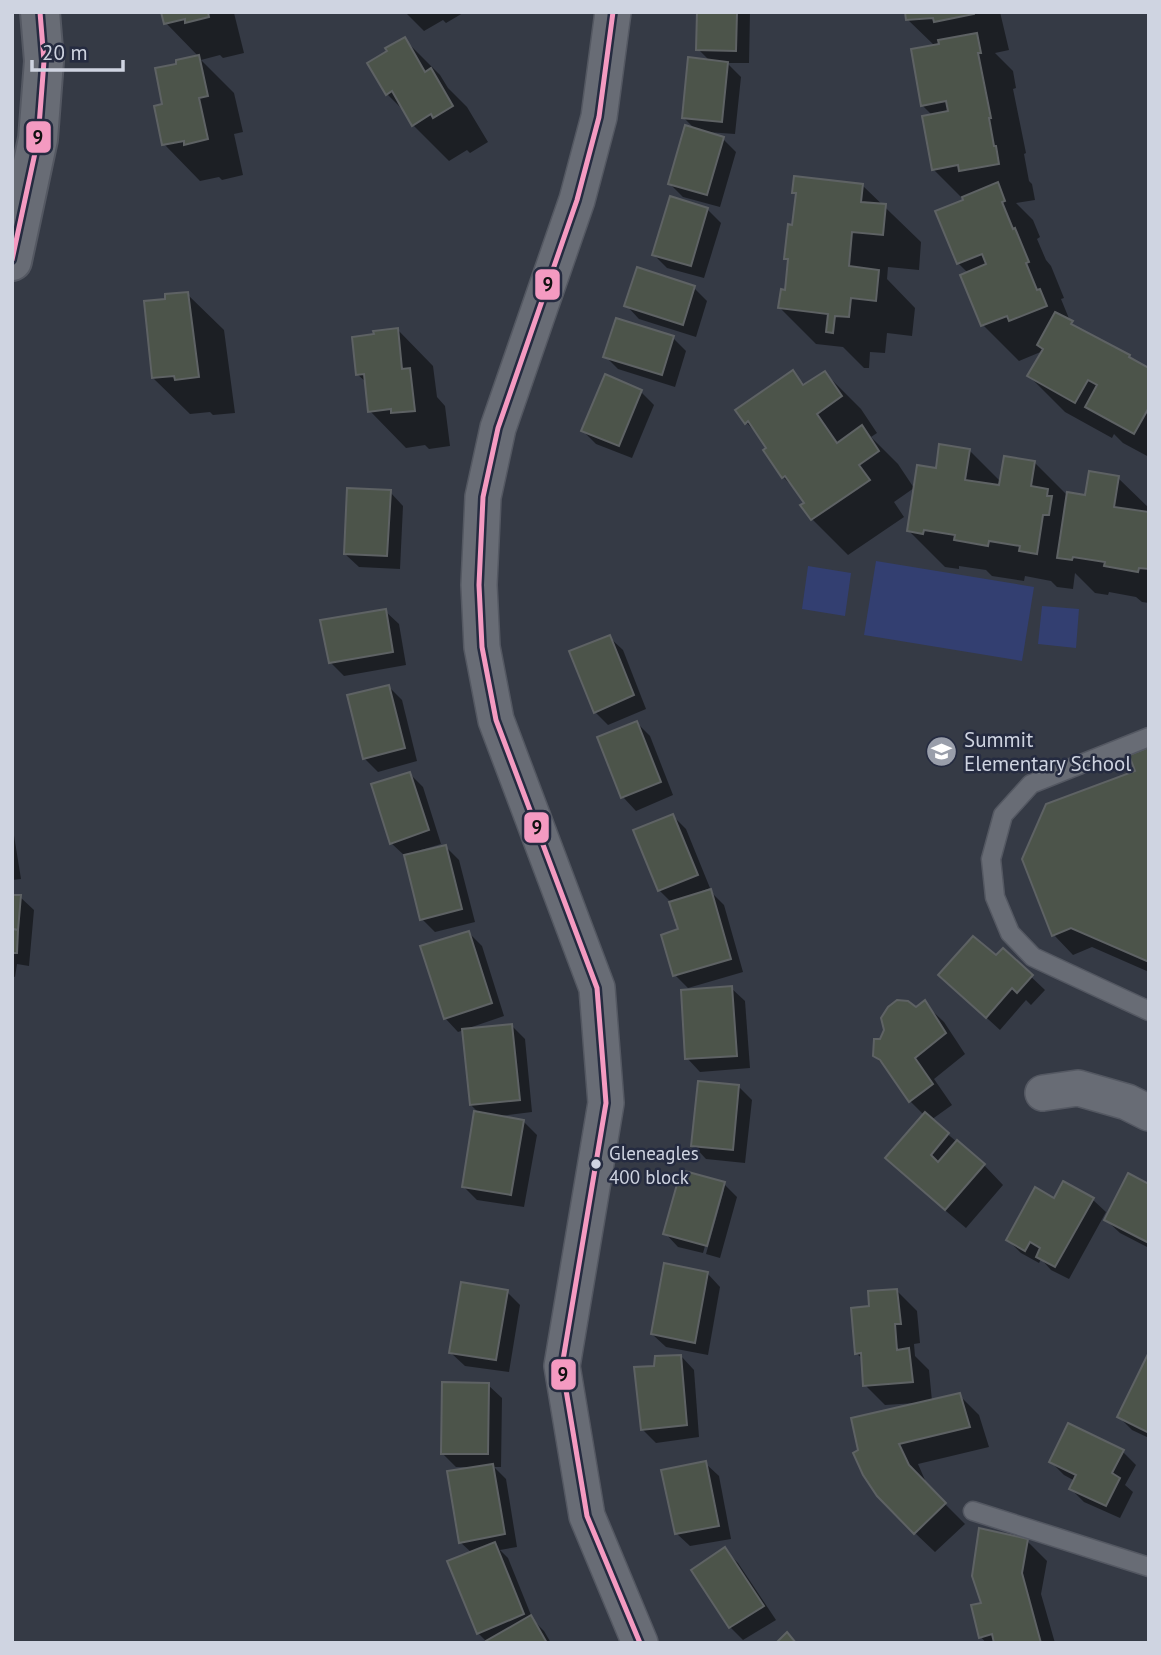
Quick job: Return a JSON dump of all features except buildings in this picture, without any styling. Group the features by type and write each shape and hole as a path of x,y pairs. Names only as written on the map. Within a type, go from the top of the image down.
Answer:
{"main road":[{"path":"12,261 38,139 44,61 40,12"}],"street":[{"path":"613,12 599,117 580,188 498,428 483,497 479,585 482,647 496,720 597,988 606,1103 562,1366 587,1516 640,1643"},
{"path":"1043,1093 1078,1088 1127,1102 1149,1113"}],"lane":[{"path":"1149,737 1031,784 1003,815 991,859 995,897 1010,933 1034,957 1149,1011"},
{"path":"973,1511 1149,1567"}],"shaded area":[{"path":"876,561 1034,587 1022,661 864,635"},
{"path":"808,566 851,573 845,616 802,609"},
{"path":"1042,606 1079,609 1076,648 1038,644"}],"transit line":[{"name":"9","path":"12,260 38,139 44,61 40,12"},
{"name":"9","path":"613,12 599,117 577,200 498,428 483,497 479,585 482,647 496,720 597,988 606,1103 562,1366 587,1516 640,1643"}],"place":[{"name":"Summit Elementary School","path":"941,751"},
{"name":"Gleneagles 400 block","path":"596,1164"}]}
